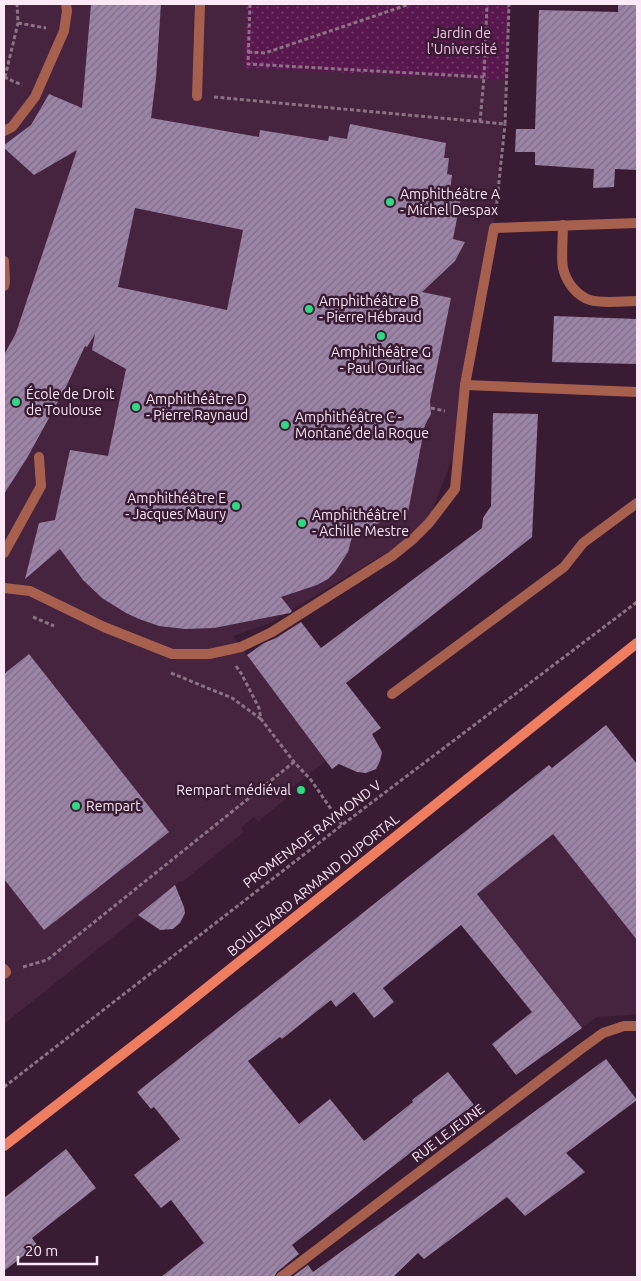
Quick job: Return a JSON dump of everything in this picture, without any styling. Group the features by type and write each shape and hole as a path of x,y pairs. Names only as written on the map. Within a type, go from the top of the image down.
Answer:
{"street":[{"path":"4,131 12,127 35,97 64,31 67,11 66,4"},
{"path":"197,96 200,4"},
{"path":"4,588 30,591 104,627 172,654 209,654 241,647 272,632 392,556 429,523 455,489 465,385 494,228 637,223"},
{"path":"563,225 562,268 574,291 588,300 598,302 637,300"},
{"path":"4,261 4,286"},
{"path":"465,385 637,392"},
{"path":"4,553 41,486 39,457"},
{"path":"392,694 564,568 583,543 637,503"},
{"name":"BOULEVARD ARMAND DUPORTAL","path":"4,1146 173,1015 637,643"},
{"name":"RUE LEJEUNE","path":"281,1277 581,1049 604,1033 624,1026 637,1026"}],"path":[{"path":"4,78 18,23 17,4"},
{"path":"250,4 248,64 484,77"},
{"path":"248,52 265,53 410,4"},
{"path":"480,122 487,4"},
{"path":"494,228 505,124 509,4"},
{"path":"18,23 64,31"},
{"path":"197,96 505,124"},
{"name":"PROMENADE RAYMOND V","path":"4,1086 342,825 637,602"},
{"path":"242,673 259,708 262,719 294,762 311,780 342,825"},
{"path":"4,971 48,960 294,762"}],"shaded area":[{"path":"4,4 509,4 506,80 494,227 456,449 430,516 411,538 268,624 233,636 326,761 286,792 289,796 258,822 254,817 241,828 244,832 182,882 180,881 4,1024"},
{"path":"549,765 637,876 637,1014 597,1017 558,1045 417,870"}],"green space":[{"name":"Jardin de l'Université","path":"246,4 509,4 506,80 243,68"}],"building":[{"path":"91,4 161,4 151,118 259,137 260,130 328,141 329,136 347,139 350,124 446,143 444,158 449,158 447,174 452,175 450,190 462,193 453,239 465,242 455,261 422,292 451,298 430,401 431,414 425,425 407,517 392,514 370,529 355,526 348,552 328,579 317,585 281,597 292,611 290,613 214,628 185,629 159,626 126,613 102,598 83,580 60,549 25,579 39,523 55,520 70,450 108,456 126,369 92,350 95,334 87,347 85,346 66,387 27,458 4,494 4,355 16,333 77,150 34,175 4,148 4,145 31,125 49,94 82,108","holes":["135,208 243,230 227,310 118,287"]},
{"path":"618,4 637,4 637,170 615,169 614,187 593,188 594,169 535,165 535,152 515,152 516,129 535,129 539,10 618,12"},
{"path":"554,316 637,319 637,364 552,362"},
{"path":"493,413 538,414 532,537 346,683 381,728 372,734 382,752 376,769 366,773 357,772 339,764 332,769 247,655 301,622 321,648 482,528 483,518 491,506"},
{"name":"Rempart","path":"29,654 169,832 44,930 4,879 4,674"},
{"path":"606,725 637,764 637,940 553,834 477,894 582,1028 516,1075 492,1044 532,1012 461,925 383,988 394,1002 374,1018 354,992 336,1007 331,1000 282,1039 280,1037 248,1061 299,1124 330,1099 364,1141 448,1072 474,1105 292,1245 299,1254 277,1272 274,1277 161,1277 204,1243 171,1200 161,1208 134,1175 180,1139 154,1107 151,1109 137,1092 549,765 552,768"},
{"path":"175,885 185,913 180,923 173,929 160,930 138,915"},
{"path":"606,1059 637,1100 566,1153 585,1172 525,1216 507,1197 424,1259 418,1253 393,1277 292,1277 308,1265 313,1272"},
{"path":"66,1149 96,1188 32,1238 37,1245 4,1271 4,1198"}],"place":[{"name":"Amphithéâtre A - Michel Despax","path":"390,202"},
{"name":"Amphithéâtre B - Pierre Hébraud","path":"309,309"},
{"name":"Amphithéâtre G - Paul Ourliac","path":"381,336"},
{"name":"École de Droit de Toulouse","path":"16,402"},
{"name":"Amphithéâtre D - Pierre Raynaud","path":"136,407"},
{"name":"Amphithéâtre C - Montané de la Roque","path":"285,425"},
{"name":"Amphithéâtre E - Jacques Maury","path":"236,506"},
{"name":"Amphithéâtre I - Achille Mestre","path":"302,523"},
{"name":"Rempart médiéval","path":"301,790"},
{"name":"Rempart","path":"76,806"}]}
